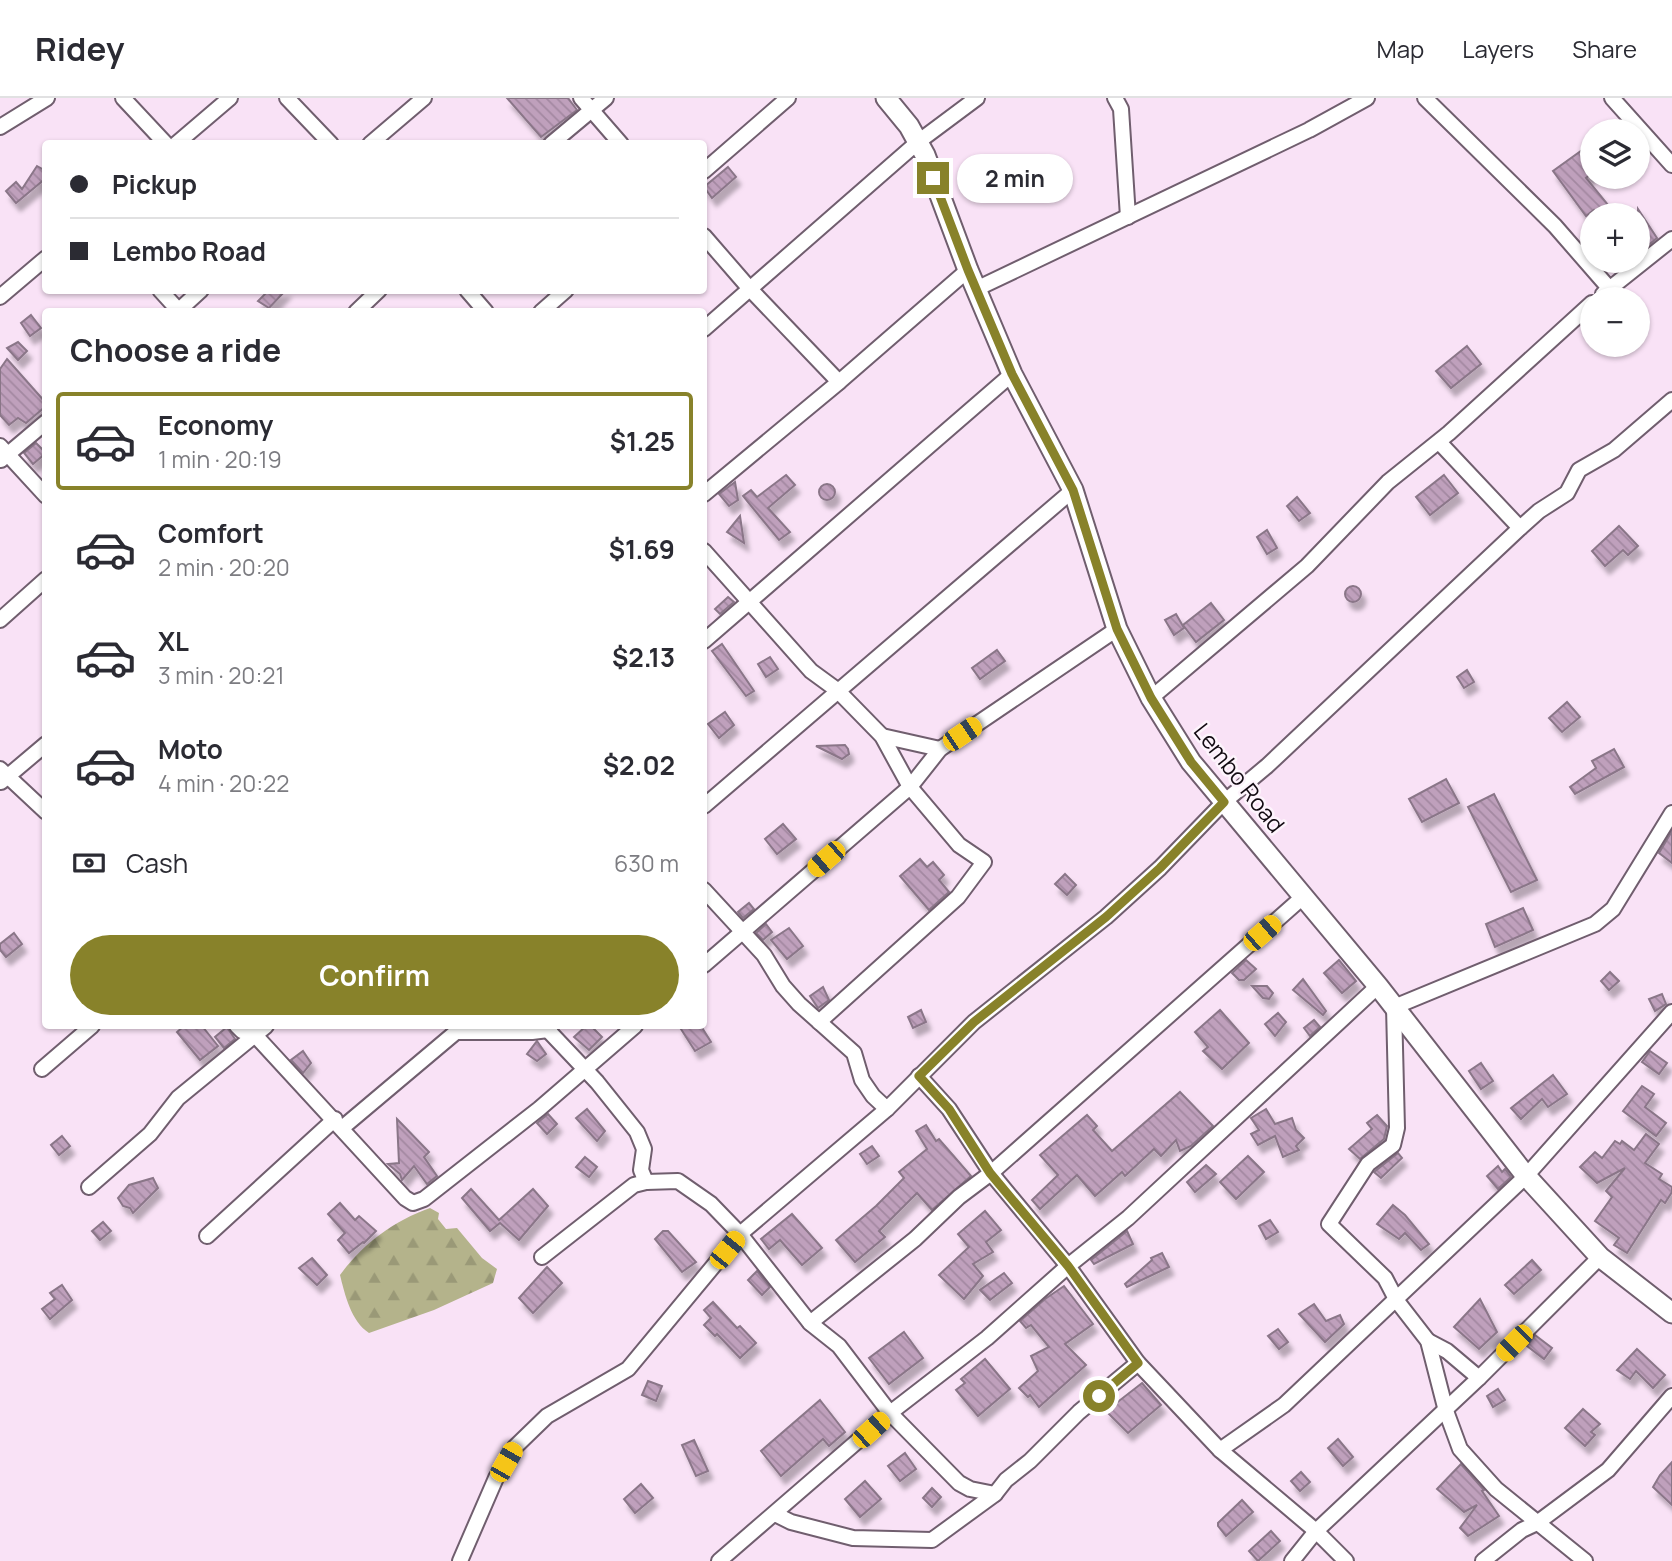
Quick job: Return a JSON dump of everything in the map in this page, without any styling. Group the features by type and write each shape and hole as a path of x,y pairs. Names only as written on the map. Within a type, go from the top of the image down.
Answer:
{"street":[{"path":"0,127 47,98"},
{"path":"123,98 162,140"},
{"path":"181,140 230,98"},
{"path":"287,98 327,140"},
{"path":"375,140 424,98"},
{"path":"581,98 617,140"},
{"path":"556,140 606,98"},
{"path":"707,168 788,98"},
{"name":"Lembo Road","path":"886,98 918,142 1012,374 1073,490 1117,629 1151,698 1191,762 1378,986 1526,1176 1600,1257 1672,1313"},
{"path":"707,326 918,142 977,98"},
{"path":"1115,98 1121,109 1128,217"},
{"path":"976,289 1309,131 1367,98"},
{"path":"1425,98 1555,226 1608,287"},
{"path":"1612,98 1672,165"},
{"path":"707,239 750,289 839,382"},
{"path":"1610,287 1672,239"},
{"path":"0,297 42,261"},
{"path":"707,492 968,270"},
{"path":"163,294 175,308"},
{"path":"181,308 197,294"},
{"path":"360,308 375,294"},
{"path":"470,294 483,308"},
{"path":"546,308 561,294"},
{"path":"1151,698 1307,566 1388,482 1439,442 1580,314"},
{"path":"707,638 1012,374"},
{"path":"460,1561 496,1478 515,1447 547,1416 628,1369 740,1234 887,1109 974,1022 1106,917 1160,868 1224,802 1267,766 1520,528 1539,511 1567,493 1579,470 1614,450 1672,400"},
{"path":"42,425 2,454 42,492"},
{"path":"1439,442 1520,528"},
{"path":"707,803 1073,490"},
{"path":"707,554 811,671 837,690 882,736 910,787 959,845 984,862 958,897 819,1022"},
{"path":"0,620 42,583"},
{"path":"707,962 910,787 940,749 1117,629"},
{"path":"882,736 940,749"},
{"path":"42,747 2,776 42,809"},
{"path":"1585,1561 1496,1489 1460,1449 1446,1411 1428,1341 1397,1301 1385,1278 1329,1224 1368,1164 1393,1145 1396,1128 1394,1006 1595,923 1612,909 1672,813"},
{"path":"707,893 764,955 783,986 853,1053 862,1080 873,1096 887,1109"},
{"path":"810,1323 915,1240 959,1197 990,1173 1304,896"},
{"path":"719,1561 890,1413 987,1338 1068,1266 1128,1218 1378,986"},
{"path":"1220,1450 1284,1405 1397,1301 1526,1176 1672,1012"},
{"path":"42,1069 89,1029"},
{"path":"240,1029 260,1030"},
{"path":"207,1236 339,1124 456,1032 533,1032 542,1029"},
{"path":"550,1029 637,1132 644,1149 641,1170 646,1182"},
{"path":"260,1030 339,1124 405,1198 414,1203 424,1199 539,1109 632,1029"},
{"path":"89,1187 150,1134 178,1098 260,1030"},
{"path":"919,1076 949,1109 990,1173 1068,1266 1138,1363 1220,1450 1316,1531 1346,1561"},
{"path":"542,1257 634,1185 678,1181 711,1204 740,1234 810,1323 839,1346 890,1413 959,1483 970,1489 995,1494"},
{"path":"1292,1561 1316,1531 1446,1411 1600,1257"},
{"path":"1428,1341 1447,1351 1479,1378"},
{"path":"775,1514 790,1522 853,1538 932,1540 995,1494 1006,1480 1052,1441 1079,1412 1138,1363"},
{"path":"1482,1561 1608,1470 1672,1396"}],"green space":[{"path":"430,1208 439,1213 438,1219 446,1229 457,1228 482,1258 497,1269 493,1283 434,1310 369,1333 353,1315 340,1275 359,1253 380,1235 416,1213"}],"building":[{"path":"507,98 568,98 577,110 541,137"},
{"path":"1580,152 1580,189 1595,189 1607,203 1580,203 1580,208 1553,171"},
{"path":"37,166 42,169 42,181 16,203 6,191 16,182 22,189"},
{"path":"728,167 736,177 712,198 707,191 707,184"},
{"path":"1650,227 1657,238 1650,244"},
{"path":"265,294 282,294 269,308 258,301"},
{"path":"31,315 41,328 30,336 21,323"},
{"path":"18,342 27,351 18,360 7,348"},
{"path":"1467,346 1481,364 1451,388 1436,371"},
{"path":"7,359 42,398 42,409 26,423 18,418 9,425 0,415 0,369"},
{"path":"36,443 42,449 42,456 33,464 24,453"},
{"path":"786,475 795,485 768,508 790,532 779,540 743,496 751,490 757,497"},
{"path":"1444,475 1458,493 1430,515 1416,497"},
{"path":"735,482 738,500 729,506 719,494"},
{"path":"827,484 833,486 833,498 827,500 821,498 819,492 821,486"},
{"path":"1297,497 1310,513 1299,521 1287,506"},
{"path":"740,516 744,543 727,532"},
{"path":"1619,526 1638,546 1628,555 1623,550 1605,566 1592,551"},
{"path":"1267,530 1277,548 1267,554 1257,537"},
{"path":"1353,586 1359,588 1359,600 1353,602 1347,600 1345,594 1347,588"},
{"path":"728,597 734,602 720,614 715,609"},
{"path":"1211,603 1224,620 1196,642 1183,625"},
{"path":"1176,614 1184,628 1174,635 1165,620"},
{"path":"722,644 754,691 746,696 712,651"},
{"path":"997,650 1005,661 980,679 972,668"},
{"path":"770,657 778,669 766,677 758,664"},
{"path":"1467,670 1474,682 1464,688 1457,677"},
{"path":"1567,702 1580,717 1562,732 1549,718"},
{"path":"725,712 734,725 719,738 708,724"},
{"path":"845,745 849,754 842,759 816,746"},
{"path":"1614,749 1624,767 1575,794 1570,787 1596,768 1592,761"},
{"path":"1446,779 1459,803 1422,822 1409,799"},
{"path":"1494,794 1537,880 1511,892 1468,807"},
{"path":"783,824 796,839 777,854 765,839"},
{"path":"1672,831 1672,863 1659,853"},
{"path":"920,859 927,867 933,862 944,875 939,880 949,892 929,910 900,876"},
{"path":"1065,874 1076,885 1067,895 1055,884"},
{"path":"749,903 754,909 743,918 738,912"},
{"path":"1523,908 1533,930 1495,947 1486,924"},
{"path":"766,924 772,932 763,940 756,933"},
{"path":"789,928 803,946 787,959 771,940"},
{"path":"14,933 22,944 6,957 0,950 0,944"},
{"path":"1246,960 1256,969 1244,980 1239,980 1232,973"},
{"path":"1339,960 1356,981 1342,993 1324,973"},
{"path":"1610,972 1619,981 1609,990 1601,981"},
{"path":"1303,979 1326,1011 1323,1015 1293,990"},
{"path":"1252,986 1267,986 1273,993 1269,999 1263,998"},
{"path":"823,987 829,1000 818,1008 810,996"},
{"path":"1662,994 1666,1004 1655,1011 1649,999"},
{"path":"921,1010 926,1022 913,1028 908,1017"},
{"path":"1220,1010 1249,1043 1222,1069 1203,1051 1208,1047 1195,1032"},
{"path":"1278,1013 1286,1022 1275,1036 1265,1024"},
{"path":"1314,1020 1320,1027 1310,1036 1304,1028"},
{"path":"180,1029 204,1029 218,1046 200,1060 177,1032"},
{"path":"228,1029 235,1039 224,1048 215,1037"},
{"path":"583,1029 594,1029 602,1037 589,1050 574,1037"},
{"path":"681,1029 703,1029 711,1042 695,1051"},
{"path":"537,1041 546,1054 537,1061 527,1054"},
{"path":"303,1051 311,1063 303,1073 291,1060"},
{"path":"1650,1051 1667,1063 1659,1074 1642,1062"},
{"path":"1481,1063 1493,1081 1481,1089 1469,1071"},
{"path":"1553,1075 1567,1094 1548,1107 1542,1099 1521,1119 1511,1108"},
{"path":"1642,1086 1654,1094 1645,1107 1666,1123 1656,1136 1623,1111"},
{"path":"1180,1092 1213,1126 1191,1146 1180,1151 1176,1140 1161,1156 1154,1149 1125,1176 1122,1172 1095,1196 1077,1175 1040,1209 1032,1200 1058,1175 1040,1155 1087,1115 1097,1126 1093,1130 1112,1151"},
{"path":"587,1109 605,1131 597,1141 576,1118"},
{"path":"1266,1109 1275,1124 1292,1118 1296,1130 1304,1138 1296,1146 1299,1150 1283,1157 1275,1136 1258,1145 1251,1134 1259,1130 1251,1118"},
{"path":"548,1114 557,1124 547,1134 537,1123"},
{"path":"1377,1115 1387,1126 1384,1139 1360,1159 1349,1149 1372,1129 1367,1123"},
{"path":"397,1119 429,1152 424,1157 437,1176 427,1184 414,1166 402,1180 400,1174 388,1164 399,1163"},
{"path":"926,1125 936,1141 939,1139 971,1176 932,1210 917,1193 879,1231 885,1237 855,1262 836,1240 904,1178 899,1172 927,1149 916,1131"},
{"path":"1646,1134 1659,1144 1645,1163 1662,1174 1659,1179 1672,1187 1672,1192 1665,1203 1661,1200 1627,1253 1614,1245 1619,1238 1595,1221 1612,1197 1606,1191 1625,1168 1597,1183 1580,1167 1595,1152 1602,1158 1615,1141 1620,1144 1622,1141 1634,1150"},
{"path":"62,1136 70,1146 59,1155 51,1145"},
{"path":"872,1146 879,1156 867,1164 860,1154"},
{"path":"1398,1153 1402,1158 1381,1178 1374,1172"},
{"path":"1248,1156 1264,1172 1236,1199 1220,1182"},
{"path":"585,1157 597,1167 589,1177 576,1167"},
{"path":"1206,1165 1216,1174 1195,1192 1187,1182"},
{"path":"1498,1166 1502,1172 1505,1169 1511,1177 1498,1189 1487,1176"},
{"path":"153,1178 158,1188 133,1213 130,1208 123,1206 118,1198 129,1185"},
{"path":"471,1189 499,1220 533,1189 548,1206 519,1240 500,1223 490,1231 462,1198"},
{"path":"340,1203 355,1220 359,1216 376,1231 349,1253 338,1240 345,1233 328,1214"},
{"path":"1393,1205 1429,1244 1421,1250 1405,1233 1399,1239 1377,1224"},
{"path":"985,1211 1001,1230 986,1242 993,1252 973,1264 983,1276 964,1299 939,1275 969,1247 958,1234"},
{"path":"792,1214 822,1248 802,1265 780,1240 769,1249 761,1239"},
{"path":"1270,1220 1278,1232 1266,1239 1259,1226"},
{"path":"103,1222 111,1231 100,1240 92,1231"},
{"path":"663,1231 668,1231 696,1262 682,1272 655,1239"},
{"path":"1127,1231 1133,1244 1094,1264 1091,1260"},
{"path":"1162,1253 1169,1267 1127,1287 1125,1284 1152,1260 1151,1258"},
{"path":"312,1258 327,1275 317,1285 299,1268"},
{"path":"1532,1260 1541,1270 1514,1294 1505,1285"},
{"path":"547,1267 562,1283 533,1313 519,1298"},
{"path":"757,1271 770,1287 762,1295 748,1280"},
{"path":"1004,1273 1012,1283 990,1300 980,1290"},
{"path":"62,1285 72,1300 50,1319 42,1309 55,1299 50,1293"},
{"path":"1064,1286 1093,1324 1065,1344 1086,1365 1039,1407 1030,1395 1028,1397 1019,1388 1038,1371 1031,1356 1049,1347 1031,1325 1026,1328 1020,1321"},
{"path":"1480,1299 1497,1332 1479,1349 1454,1327"},
{"path":"713,1302 737,1328 740,1326 756,1343 740,1358 717,1334 715,1336 704,1325 711,1318 704,1310"},
{"path":"1314,1304 1326,1321 1340,1315 1344,1324 1325,1342 1299,1314"},
{"path":"1278,1329 1288,1342 1279,1349 1268,1336"},
{"path":"904,1332 923,1358 889,1384 869,1358"},
{"path":"1535,1335 1552,1348 1544,1359 1527,1346"},
{"path":"1637,1349 1665,1375 1653,1388 1636,1371 1630,1379 1617,1370"},
{"path":"985,1359 1010,1389 978,1416 956,1390 965,1383 961,1379"},
{"path":"648,1381 662,1386 656,1401 642,1395"},
{"path":"1142,1383 1161,1405 1128,1433 1106,1411"},
{"path":"1498,1389 1505,1400 1493,1407 1487,1396"},
{"path":"820,1400 845,1432 829,1446 823,1439 781,1476 761,1451"},
{"path":"1583,1409 1600,1424 1591,1432 1595,1435 1585,1446 1565,1428"},
{"path":"1338,1439 1353,1457 1343,1466 1328,1448"},
{"path":"694,1440 708,1471 696,1476 682,1445"},
{"path":"905,1453 916,1469 900,1481 888,1466"},
{"path":"1672,1462 1672,1505 1653,1487"},
{"path":"1461,1464 1484,1490 1482,1491 1499,1516 1468,1536 1460,1528 1477,1505 1464,1512 1437,1489"},
{"path":"1301,1472 1310,1482 1300,1491 1291,1481"},
{"path":"865,1481 881,1499 860,1517 845,1499"},
{"path":"641,1484 653,1498 635,1513 624,1499"},
{"path":"932,1488 941,1497 932,1507 923,1498"},
{"path":"1242,1500 1253,1512 1226,1536 1218,1523"},
{"path":"1271,1531 1280,1541 1258,1561 1249,1551"}],"route":[{"path":"933,178 1012,374 1073,490 1117,629 1151,698 1191,762 1224,802 1160,868 1106,917 974,1022 919,1076 949,1109 990,1173 1068,1266 1138,1363 1099,1396"}]}
